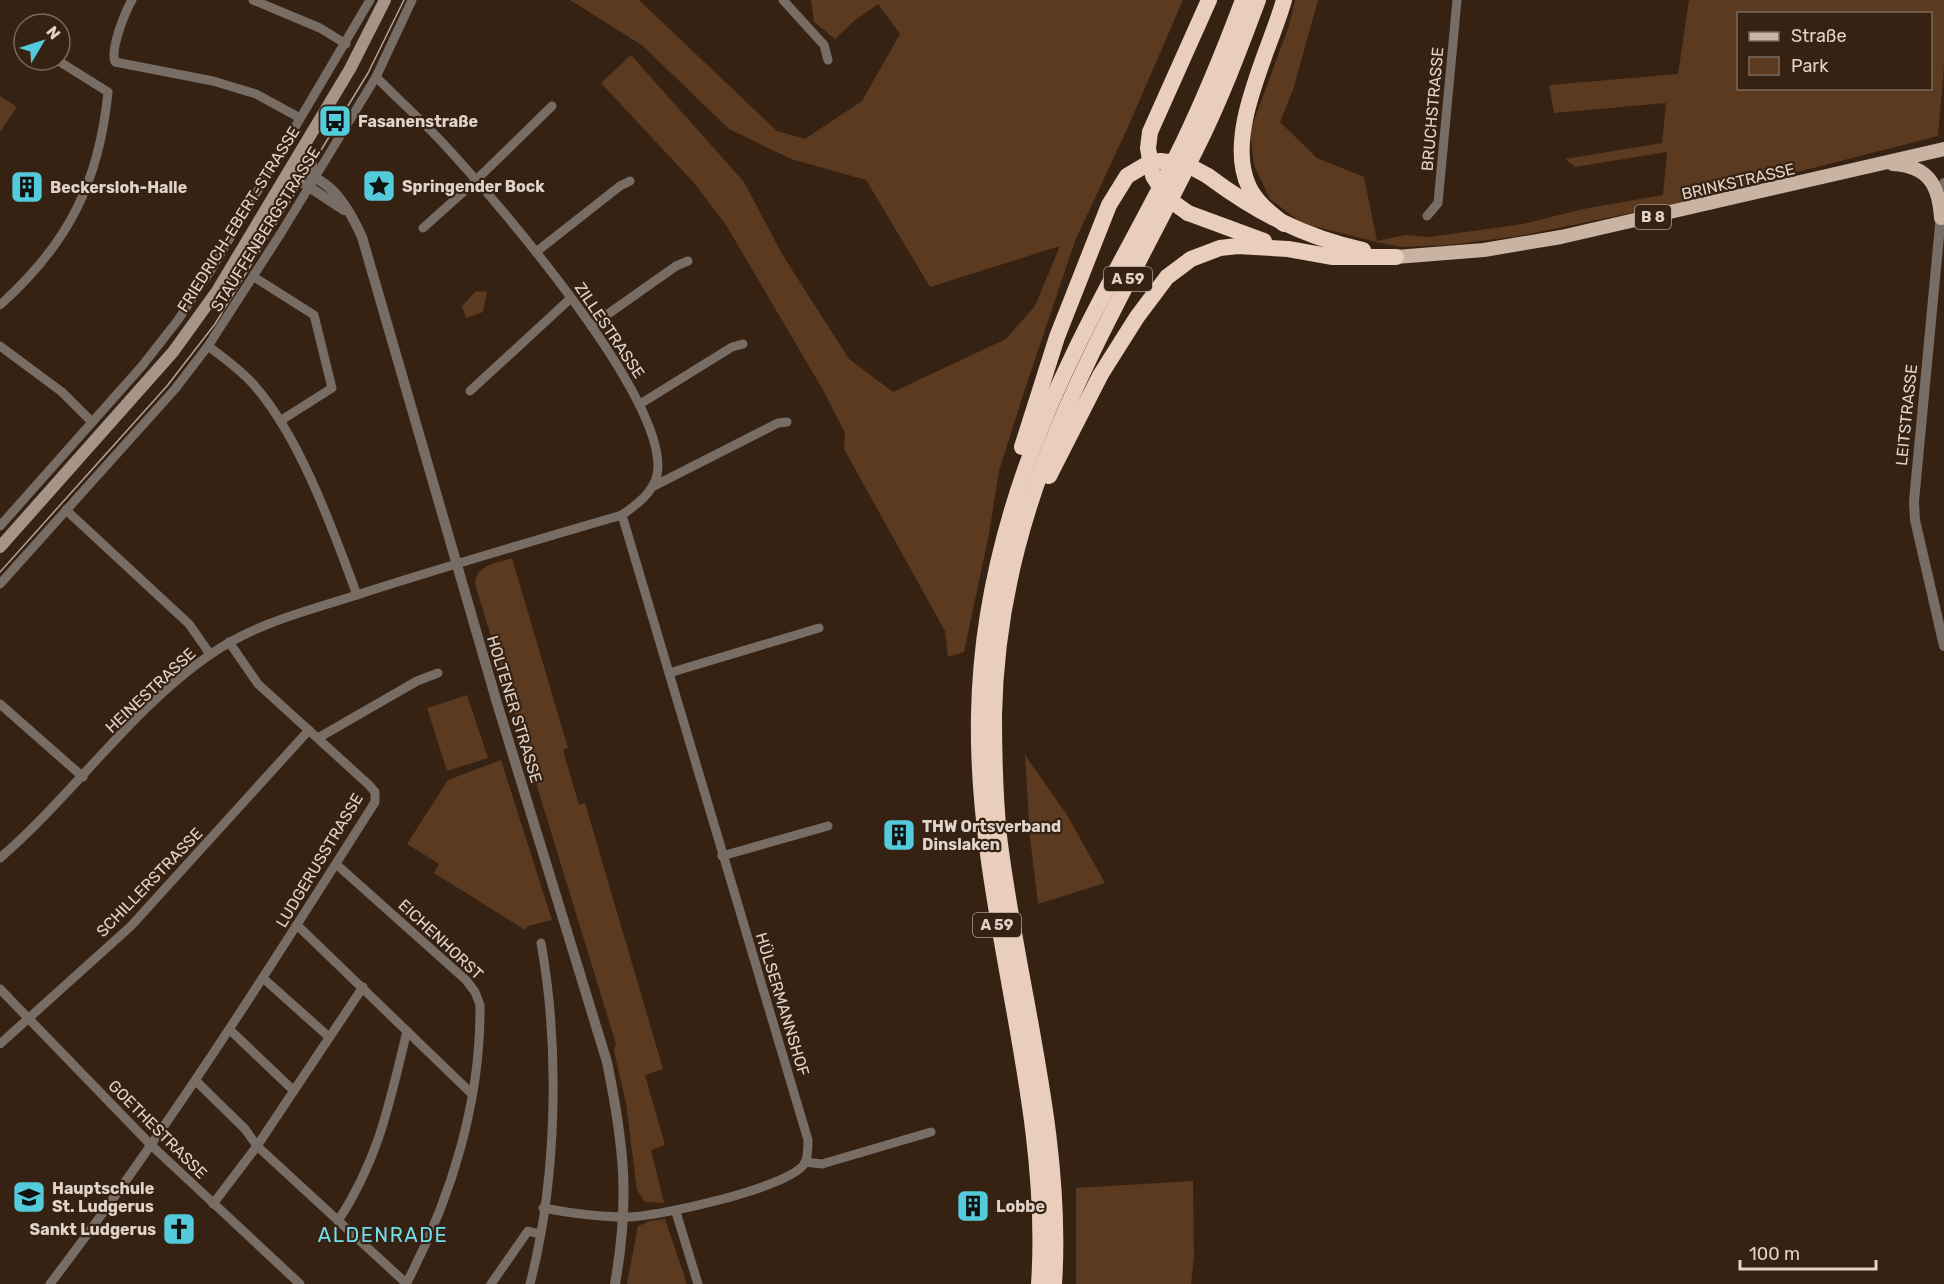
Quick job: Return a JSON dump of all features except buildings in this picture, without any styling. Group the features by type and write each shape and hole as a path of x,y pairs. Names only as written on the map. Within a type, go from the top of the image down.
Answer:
{"highway":[{"path":"1209,0 1150,132 1154,166 1167,198 1188,213 1288,249"},
{"name":"A 59","path":"1032,1076 992,893 979,771 983,653 992,593 1010,515 1048,410 1074,352 1184,141 1243,0"},
{"name":"A 59","path":"1054,1284 1055,1206 1032,1076 1005,879 994,772 998,654 1013,564 1024,520 1060,417 1087,359 1197,148 1258,0"},
{"path":"1284,0 1248,109 1240,146 1241,164 1250,189 1258,201 1284,224"},
{"path":"1010,515 1019,458 1081,271 1117,188 1127,176 1154,166 1186,164 1208,176 1252,208 1284,224 1336,244 1396,257"},
{"path":"1013,564 1060,449 1101,374 1154,291 1178,267 1206,252 1238,246 1288,249 1333,257 1396,257"},
{"name":"A 59","path":"1038,1113 1039,1284"}],"main road":[{"name":"FRIEDRICH-EBERT-STRASSE","path":"0,547 172,352 217,291 350,69 386,0"},
{"name":"BRINKSTRASSE","path":"1396,257 1484,250 1561,237 1944,149"},
{"path":"1882,164 1906,166 1930,179 1940,198 1941,218"}],"street":[{"path":"132,0 113,57 119,64 213,81 256,94 300,118"},
{"path":"253,0 301,19 346,44"},
{"name":"FRIEDRICH-EBERT-STRASSE","path":"0,525 92,422 178,320 211,270 370,0"},
{"name":"STAUFFENBERGSTRASSE","path":"0,584 175,389 208,346 254,277 306,184 316,176 376,77 412,0"},
{"path":"783,0 824,45 828,60"},
{"name":"BRUCHSTRASSE","path":"1427,216 1438,202 1457,0"},
{"path":"0,305 38,268 62,235 77,209 98,161 108,92 72,69"},
{"name":"ZILLESTRASSE","path":"376,77 476,180 536,252 621,368 640,404 658,464 654,486"},
{"path":"423,228 552,106"},
{"name":"HOLTENER STRASSE","path":"304,144 316,176"},
{"name":"HOLTENER STRASSE","path":"290,169 316,176 337,195 362,237 456,564 607,1062 619,1121 625,1177 625,1217 615,1284"},
{"name":"HOLTENER STRASSE","path":"290,169 306,184 351,216"},
{"path":"536,252 620,186 630,181"},
{"path":"282,182 306,184"},
{"name":"LEITSTRASSE","path":"1944,183 1914,501 1915,520 1944,646"},
{"path":"591,326 676,266 688,261"},
{"path":"254,277 314,315 332,381 328,392 280,421"},
{"path":"470,391 571,298"},
{"path":"640,404 732,346 743,344"},
{"path":"0,346 62,392 92,422"},
{"path":"208,346 254,385 280,421 315,491 357,595"},
{"path":"456,564 622,515 654,486 778,423 787,422"},
{"path":"66,510 189,624 210,654"},
{"name":"HÜLSERMANNSHOF","path":"622,515 808,1140 805,1162"},
{"name":"HEINESTRASSE","path":"0,858 40,823 164,694 210,654 229,642 296,612 456,564"},
{"path":"669,673 819,628"},
{"name":"LUDGERUSSTRASSE","path":"50,1284 196,1081 264,979 375,802 375,792 258,684 229,642"},
{"path":"318,738 417,681 438,673"},
{"path":"0,704 83,777"},
{"name":"SCHILLERSTRASSE","path":"0,1044 131,926 309,730"},
{"path":"722,856 828,826"},
{"name":"EICHENHORST","path":"336,864 466,980 475,992 480,1005 472,1094 446,1196 436,1224 407,1284"},
{"path":"298,926 472,1094"},
{"path":"530,1284 543,1208 551,1141 552,1039 549,997 541,943"},
{"path":"264,979 329,1037"},
{"path":"213,1204 257,1146 363,987"},
{"name":"GOETHESTRASSE","path":"0,989 151,1145 300,1284"},
{"path":"230,1030 293,1090"},
{"path":"338,1221 356,1194 382,1134 407,1031"},
{"path":"196,1081 245,1129 257,1146 407,1284"},
{"path":"543,1208 570,1213 625,1217 676,1212 788,1177 805,1162 822,1164 931,1132"},
{"path":"676,1212 698,1284"},
{"path":"491,1284 528,1231 539,1234"}],"green space":[{"path":"570,0 639,0 777,131 805,139 862,101 900,34 878,4 854,21 835,39 814,22 811,0 1183,0 1075,241 1023,395 999,471 989,534 964,652 948,657 945,631 844,449 845,433 823,390 726,225 695,184 601,83 631,55 744,182 782,254 849,359 893,392 1006,339 1035,306 1060,246 930,287 866,180 791,159 729,129 643,46"},
{"path":"1295,0 1318,0 1293,90 1280,122 1317,158 1364,177 1377,241 1405,235 1429,237 1523,224 1583,209 1663,195 1667,152 1575,167 1565,159 1662,143 1666,103 1554,113 1549,85 1678,74 1689,0 1944,0 1944,66 1938,136 1665,206 1519,236 1448,245 1401,247 1302,223 1270,199 1254,165 1250,131 1289,26"},
{"path":"0,96 17,107 0,132"},
{"path":"476,291 487,292 483,312 466,318 462,306"},
{"path":"512,558 568,748 563,750 579,805 585,803 663,1069 645,1075 665,1145 651,1150 664,1203 645,1202 637,1190 626,1103 614,1051 616,1044 475,584 476,578 483,569"},
{"path":"467,695 488,758 447,771 427,708"},
{"path":"1025,755 1067,815 1105,883 1038,904 1030,838"},
{"path":"501,760 552,920 528,926 525,930 434,873 439,864 407,844 448,780"},
{"path":"1193,1181 1194,1257 1191,1284 1076,1284 1076,1188"},
{"path":"665,1219 687,1284 627,1284 638,1226 650,1221"}],"tram line":[{"path":"0,572 167,386 215,324 368,73 404,0"}],"place":[{"name":"Fasanenstraße","path":"335,121"},
{"name":"Springender Bock","path":"379,186"},
{"name":"Beckersloh-Halle","path":"27,187"},
{"name":"THW Ortsverband Dinslaken","path":"899,835"},
{"name":"Hauptschule St. Ludgerus","path":"29,1197"},
{"name":"Lobbe","path":"973,1206"},
{"name":"Sankt Ludgerus","path":"179,1229"}],"district":[{"name":"ALDENRADE","path":"383,1235"}]}
